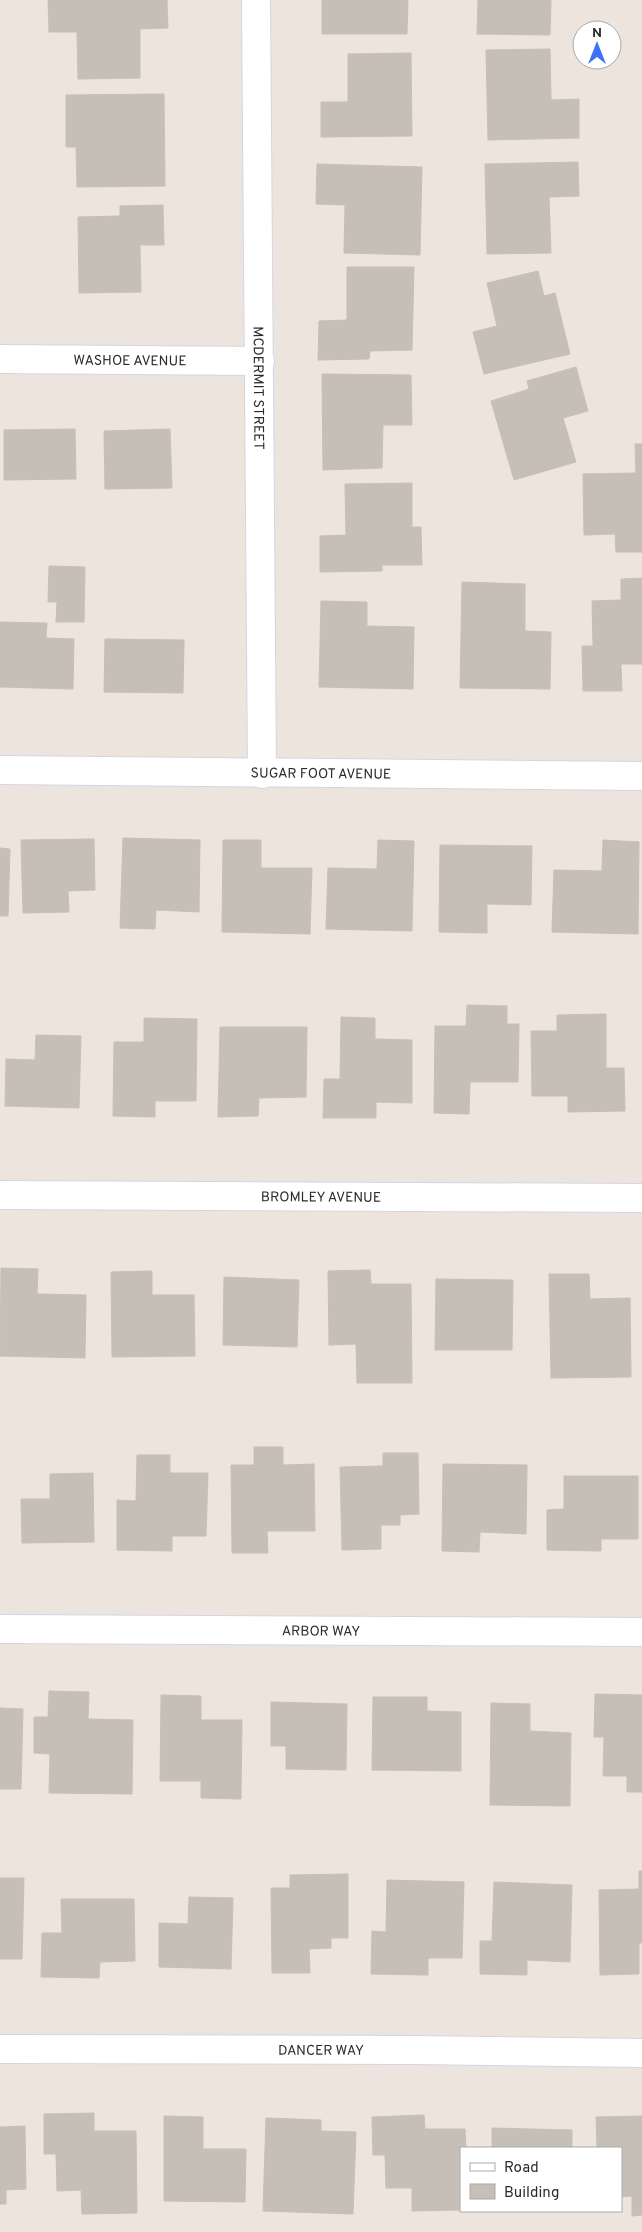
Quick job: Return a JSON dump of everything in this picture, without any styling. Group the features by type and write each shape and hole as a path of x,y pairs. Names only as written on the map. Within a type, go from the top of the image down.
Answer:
{"street":[{"name":"MCDERMIT STREET","path":"256,0 262,774"},
{"name":"WASHOE AVENUE","path":"0,359 260,361"},
{"name":"SUGAR FOOT AVENUE","path":"0,770 262,774 642,776"},
{"name":"BROMLEY AVENUE","path":"0,1195 642,1198"},
{"name":"ARBOR WAY","path":"0,1629 642,1632"},
{"name":"DANCER WAY","path":"0,2049 414,2050 642,2053"}],"building":[{"path":"48,0 167,0 168,28 140,29 140,78 78,79 77,32 49,32"},
{"path":"322,0 408,0 407,34 322,34"},
{"path":"478,0 551,0 550,35 477,34"},
{"path":"550,49 551,100 579,99 579,138 488,140 486,50"},
{"path":"411,53 412,136 321,137 321,102 348,102 348,54"},
{"path":"164,94 165,186 77,187 76,147 66,147 66,95"},
{"path":"578,162 579,196 549,197 551,253 487,254 485,164"},
{"path":"317,164 422,167 420,255 344,253 345,205 316,204"},
{"path":"163,205 164,245 140,245 141,292 79,293 78,217 120,216 120,206"},
{"path":"347,267 414,267 412,350 370,351 369,359 318,360 319,321 347,320"},
{"path":"538,271 544,296 555,293 570,354 484,374 473,332 497,326 487,283"},
{"path":"576,367 588,411 563,418 576,462 514,480 491,401 529,389 527,381"},
{"path":"322,374 411,375 412,425 383,425 382,468 323,470"},
{"path":"75,429 76,479 4,480 4,430"},
{"path":"170,429 172,488 105,489 104,431"},
{"path":"635,444 642,444 642,552 616,552 615,534 584,535 583,474 636,473"},
{"path":"412,483 412,527 421,527 422,565 382,565 382,571 320,572 320,536 346,535 345,484"},
{"path":"49,566 85,567 84,622 56,622 57,602 48,602"},
{"path":"642,578 642,664 621,664 622,691 583,691 582,646 593,646 592,601 621,600 621,579"},
{"path":"462,582 525,584 525,631 551,632 550,689 460,688"},
{"path":"321,601 367,602 367,626 414,627 413,689 319,687"},
{"path":"0,622 47,623 46,638 74,639 73,689 0,687"},
{"path":"105,639 184,640 183,693 104,692"},
{"path":"123,838 200,840 199,912 156,910 155,929 120,928"},
{"path":"94,839 95,890 68,891 69,912 23,913 21,840"},
{"path":"223,840 261,840 261,868 312,868 310,934 222,932"},
{"path":"378,840 414,841 412,931 326,929 328,868 377,869"},
{"path":"603,840 639,842 638,934 552,932 554,870 602,871"},
{"path":"440,845 532,846 531,905 487,904 487,933 439,932"},
{"path":"0,848 10,849 8,916 0,916"},
{"path":"467,1005 507,1006 507,1024 519,1024 518,1082 470,1082 469,1114 434,1113 435,1026 466,1026"},
{"path":"606,1014 606,1068 624,1068 625,1111 568,1112 568,1096 532,1096 531,1031 557,1031 557,1015"},
{"path":"341,1017 375,1018 375,1039 412,1040 412,1103 376,1102 376,1118 323,1118 324,1079 340,1079"},
{"path":"144,1018 197,1019 196,1101 155,1101 155,1117 113,1116 114,1042 144,1042"},
{"path":"220,1027 307,1027 306,1097 259,1098 258,1116 218,1117"},
{"path":"36,1035 81,1036 79,1108 5,1106 6,1059 35,1060"},
{"path":"1,1268 38,1269 37,1294 86,1295 85,1358 0,1356"},
{"path":"370,1270 371,1284 411,1284 412,1383 357,1383 356,1344 329,1345 328,1271"},
{"path":"152,1271 152,1295 194,1295 195,1356 112,1357 111,1272"},
{"path":"549,1274 589,1274 590,1299 630,1298 631,1377 551,1378"},
{"path":"224,1277 299,1280 297,1347 223,1345"},
{"path":"436,1279 513,1280 512,1350 435,1350"},
{"path":"254,1447 283,1447 283,1465 314,1464 315,1531 267,1531 268,1553 232,1553 231,1465 254,1465"},
{"path":"383,1453 418,1453 419,1514 400,1515 400,1525 381,1525 381,1549 342,1550 340,1467 383,1466"},
{"path":"137,1455 170,1455 170,1473 208,1473 206,1536 172,1536 172,1551 117,1550 117,1500 136,1501"},
{"path":"443,1464 527,1465 526,1534 480,1532 479,1552 442,1551"},
{"path":"93,1473 94,1542 22,1543 21,1499 50,1499 50,1474"},
{"path":"564,1476 638,1476 638,1539 601,1539 601,1551 547,1550 547,1510 564,1509"},
{"path":"49,1691 89,1692 88,1719 133,1720 132,1794 49,1793 50,1754 34,1753 34,1717 48,1717"},
{"path":"595,1694 642,1695 642,1792 627,1792 627,1776 603,1776 604,1737 594,1737"},
{"path":"161,1695 201,1696 201,1720 242,1720 241,1799 201,1798 201,1781 160,1781"},
{"path":"373,1697 427,1697 427,1711 461,1712 461,1771 372,1770"},
{"path":"271,1702 347,1704 346,1770 286,1769 286,1746 271,1746"},
{"path":"491,1703 530,1704 530,1731 571,1733 570,1806 490,1805"},
{"path":"0,1708 23,1709 21,1789 0,1789"},
{"path":"639,1871 642,1871 642,1943 639,1943 639,1974 600,1975 599,1890 639,1889"},
{"path":"348,1874 348,1938 331,1938 331,1948 309,1949 310,1973 272,1973 271,1888 290,1888 290,1875"},
{"path":"0,1878 24,1878 22,1959 0,1959"},
{"path":"387,1880 464,1882 462,1958 428,1958 428,1975 371,1974 372,1931 386,1932"},
{"path":"494,1882 572,1885 570,1962 527,1960 527,1975 480,1974 480,1941 492,1941"},
{"path":"189,1897 233,1898 231,1969 159,1967 159,1923 188,1924"},
{"path":"61,1899 134,1899 135,1961 100,1962 99,1978 41,1977 42,1933 62,1933"},
{"path":"94,2113 94,2131 136,2131 137,2213 82,2214 81,2190 57,2191 56,2154 44,2154 44,2114"},
{"path":"424,2115 425,2129 465,2129 466,2147 460,2147 460,2210 412,2211 412,2188 386,2188 385,2155 373,2155 372,2117"},
{"path":"164,2116 203,2117 203,2149 246,2149 245,2202 164,2201"},
{"path":"642,2116 642,2215 632,2216 632,2196 622,2197 622,2147 597,2147 596,2117"},
{"path":"266,2118 321,2120 321,2131 356,2132 353,2214 263,2211"},
{"path":"25,2126 26,2189 6,2190 6,2204 0,2204 0,2127"},
{"path":"492,2128 572,2130 572,2147 492,2147"}]}
